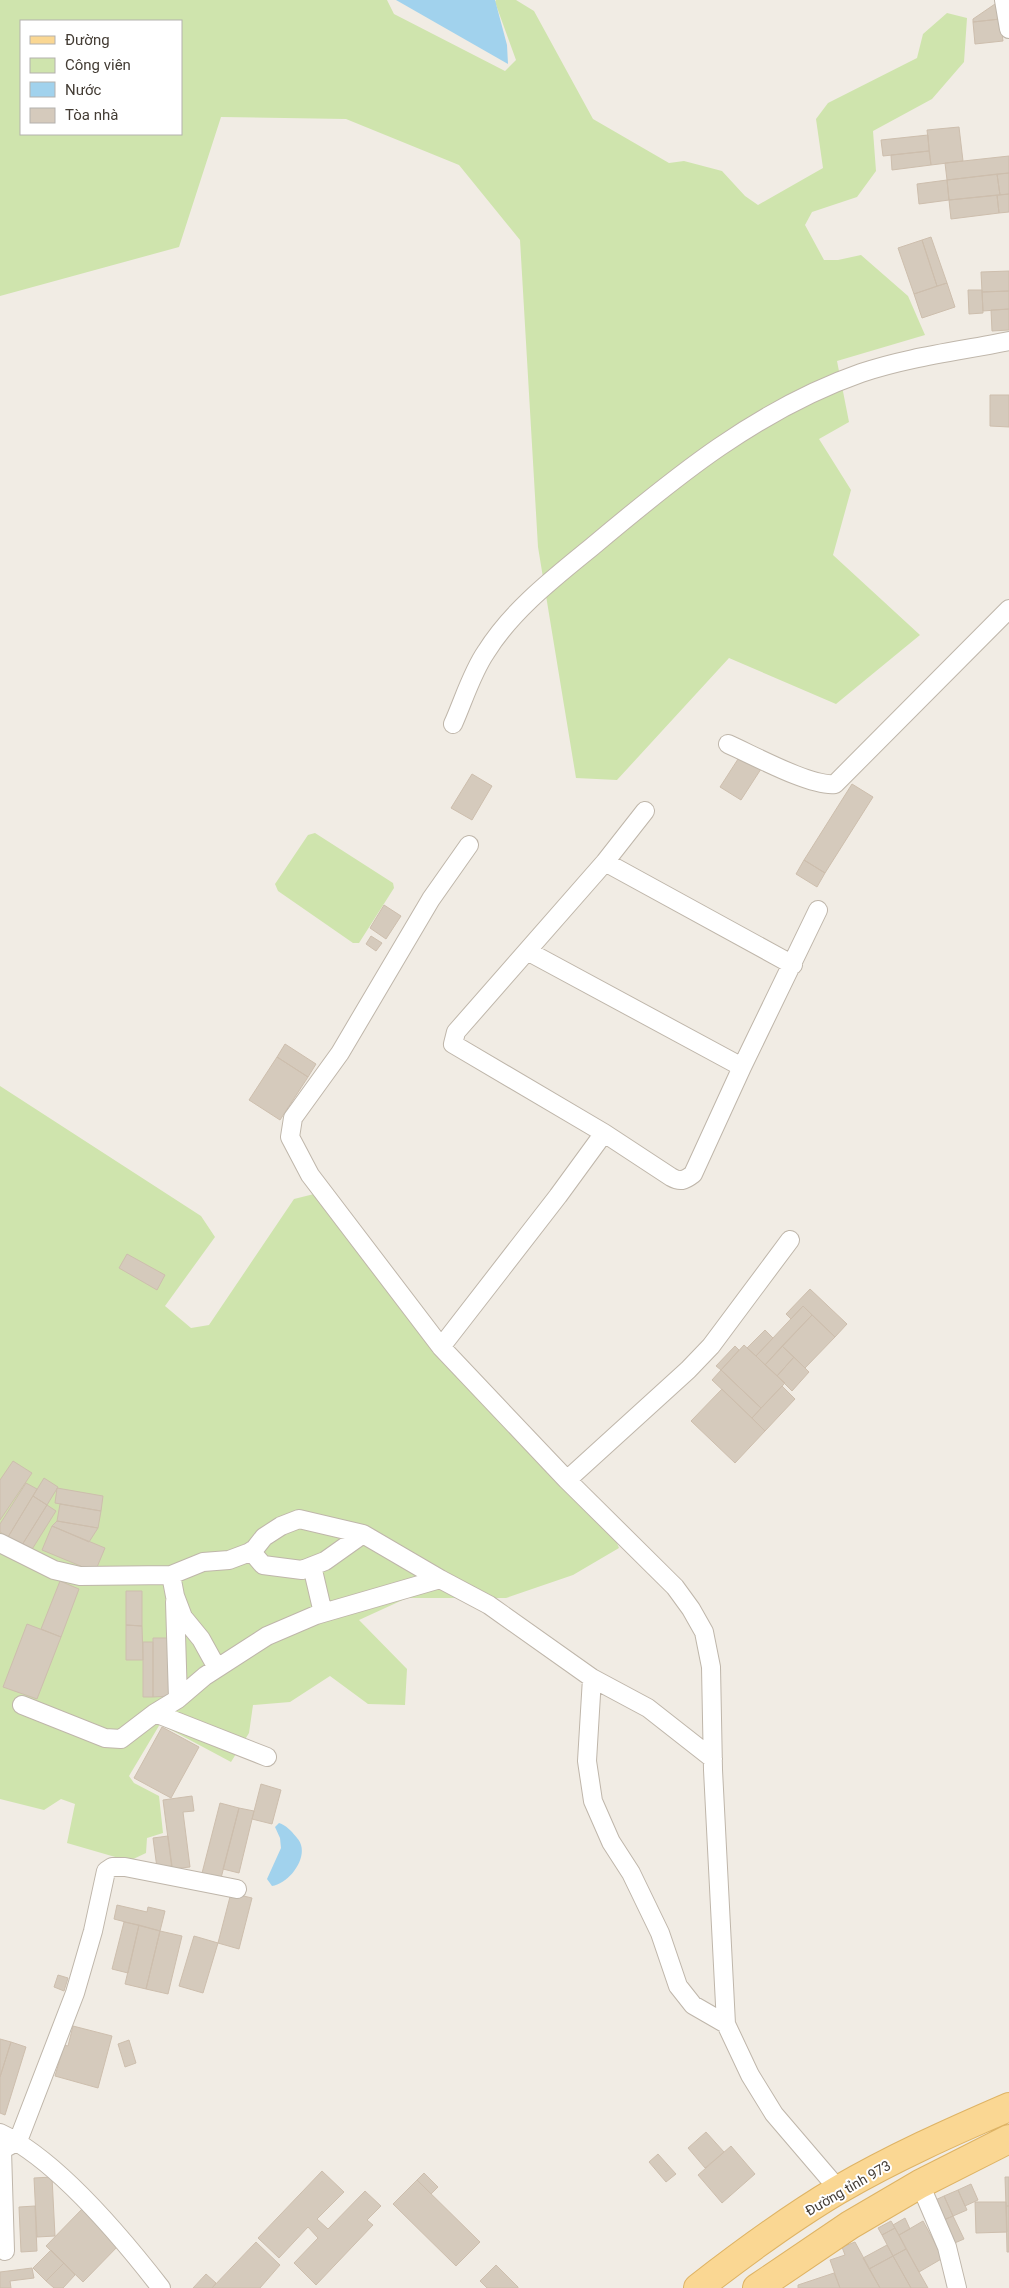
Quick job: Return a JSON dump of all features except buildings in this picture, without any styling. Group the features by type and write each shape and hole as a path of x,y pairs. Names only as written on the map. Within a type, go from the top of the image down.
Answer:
{"main road":[{"name":"Đường tỉnh 973","path":"698,2288 754,2244 839,2190 943,2135 1009,2107"},
{"path":"757,2288 850,2225 920,2184 1009,2138"}],"street":[{"path":"1004,0 1009,29"},
{"path":"453,724 485,652 519,611 664,486 702,457 744,430 803,397 862,373 1009,341"},
{"path":"728,744 808,779 826,785 835,784 1009,609"},
{"path":"645,812 529,952 456,1032 453,1044 604,1133 678,1181 685,1180 693,1174 700,1161 742,1067 818,910"},
{"path":"468,845 431,899 340,1053 293,1118 290,1136 310,1175 441,1347 567,1480 675,1587 691,1608 704,1632 711,1667 713,1759 726,2024 750,2075 774,2114 839,2190"},
{"path":"605,862 793,965"},
{"path":"529,952 742,1067"},
{"path":"441,1347 552,1204 604,1133"},
{"path":"567,1480 688,1370 711,1346 790,1240"},
{"path":"0,1543 54,1570 80,1576 171,1576 203,1562 229,1560 251,1551 264,1537 281,1526 299,1519 363,1534 440,1579 489,1604 592,1678 648,1708 713,1759"},
{"path":"251,1551 263,1565 302,1570 325,1561 363,1534"},
{"path":"312,1566 323,1613"},
{"path":"171,1576 174,1596 178,1699"},
{"path":"22,1705 105,1738 121,1739 155,1713 178,1699 217,1668 267,1636 323,1613 440,1579"},
{"path":"174,1596 183,1617 201,1639 217,1668"},
{"path":"592,1678 587,1761 593,1801 611,1842 631,1873 660,1933 678,1986 693,2005 726,2024"},
{"path":"155,1713 267,1757"},
{"path":"18,2141 75,1993 93,1932 106,1870 112,1867 125,1867 237,1889"},
{"path":"6,2251 1,2145 18,2141"},
{"path":"18,2141 90,2204 161,2288"},
{"path":"920,2184 947,2247 958,2288"}],"green space":[{"path":"0,0 387,0 394,14 505,71 516,60 495,2 496,0 516,0 534,11 593,119 669,163 684,161 722,171 745,196 758,205 823,168 816,119 828,103 917,58 923,34 947,13 967,18 964,62 932,99 873,131 876,171 857,197 812,212 805,225 824,260 838,260 861,255 908,296 925,335 837,361 849,422 819,439 851,490 833,555 920,635 836,704 729,658 617,780 576,778 538,547 520,240 459,165 346,119 221,117 179,247 0,296"},
{"path":"315,833 393,883 394,888 359,943 353,943 278,891 275,884 308,835"},
{"path":"0,1086 201,1216 215,1237 165,1306 191,1328 209,1325 294,1199 314,1194 614,1536 619,1548 573,1575 506,1598 407,1598 359,1620 407,1669 405,1705 368,1704 330,1676 290,1702 253,1705 249,1733 231,1762 160,1724 129,1776 134,1783 159,1796 163,1833 147,1838 146,1853 129,1861 67,1843 75,1804 61,1799 44,1810 0,1799"}],"water":[{"path":"396,0 495,0 507,45 508,64"},
{"path":"279,1823 288,1828 297,1838 302,1851 301,1858 290,1876 272,1886 267,1879 281,1848 280,1838 275,1827"}]}
